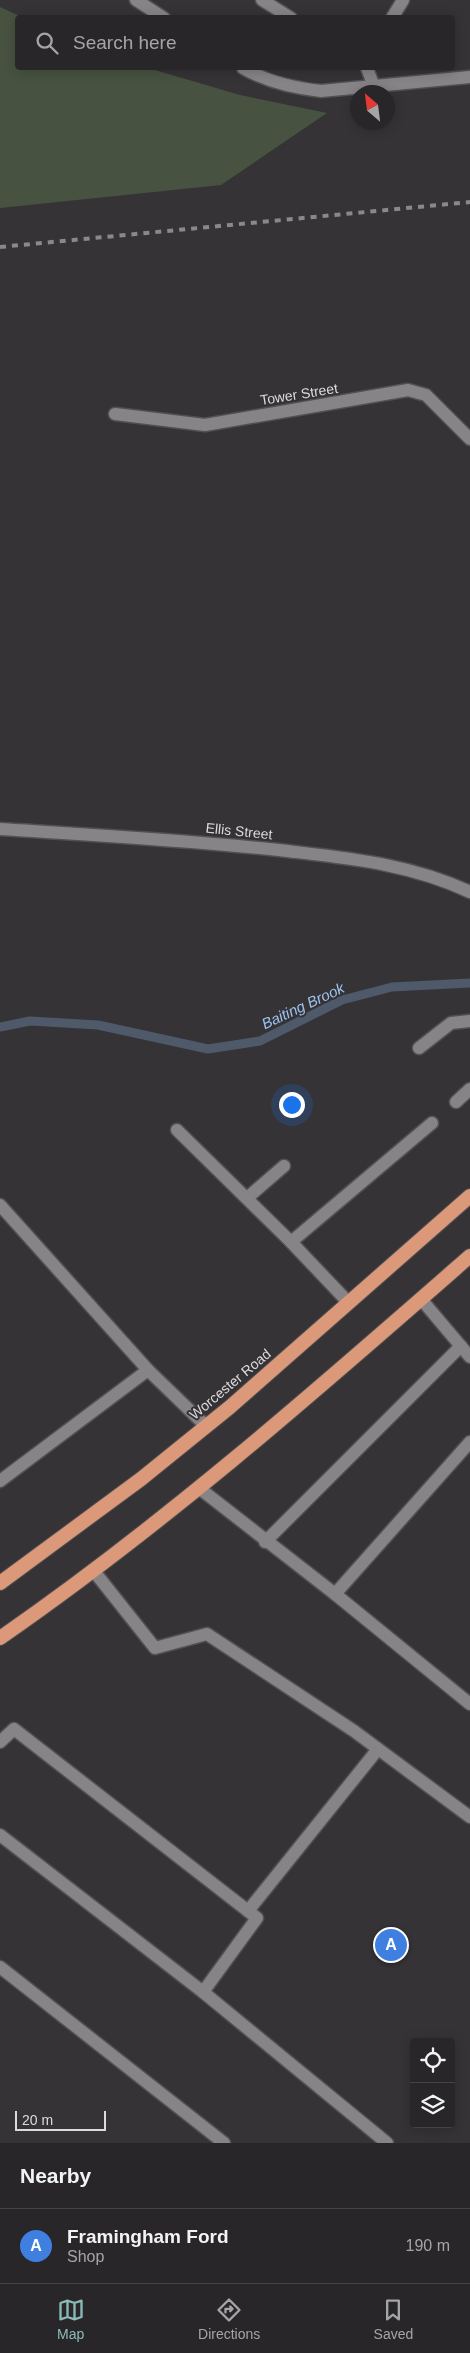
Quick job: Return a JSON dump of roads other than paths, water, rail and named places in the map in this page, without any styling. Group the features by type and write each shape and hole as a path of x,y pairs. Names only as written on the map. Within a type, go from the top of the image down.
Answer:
{"highway":[{"name":"Worcester Road","path":"2,1579 141,1479 206,1426 470,1196"},
{"path":"0,1638 93,1570 199,1488 296,1408 470,1256"}],"street":[{"path":"136,0 159,15"},
{"path":"262,0 286,15"},
{"path":"394,15 403,0"},
{"path":"248,70 298,89 321,90 470,77"},
{"path":"368,70 373,84"},
{"name":"Tower Street","path":"114,414 204,425 408,390 426,396 470,439"},
{"name":"Ellis Street","path":"0,829 201,842 366,861 417,871 470,892"},
{"path":"418,1048 452,1023 470,1021"},
{"path":"456,1102 470,1089"},
{"path":"291,1242 432,1122"},
{"path":"177,1130 291,1242 348,1302"},
{"path":"246,1198 284,1166"},
{"path":"0,1205 148,1370 206,1426"},
{"path":"421,1299 470,1357"},
{"path":"265,1542 461,1346"},
{"path":"0,1482 148,1370"},
{"path":"335,1594 470,1442"},
{"path":"199,1488 265,1542 335,1594 470,1704"},
{"path":"93,1570 154,1648 207,1634 378,1749 470,1817"},
{"path":"0,1742 14,1729 257,1918 203,1992"},
{"path":"248,1911 378,1749"},
{"path":"0,1835 203,1992 387,2143"},
{"path":"0,1967 224,2143"}],"waterway":[{"name":"Baiting Brook","path":"0,1027 30,1021 98,1025 208,1049 260,1041 342,1000 392,987 470,983"}],"railway":[{"path":"0,247 470,202"}],"place":[{"name":"Framingham Ford","path":"391,1945"}]}
